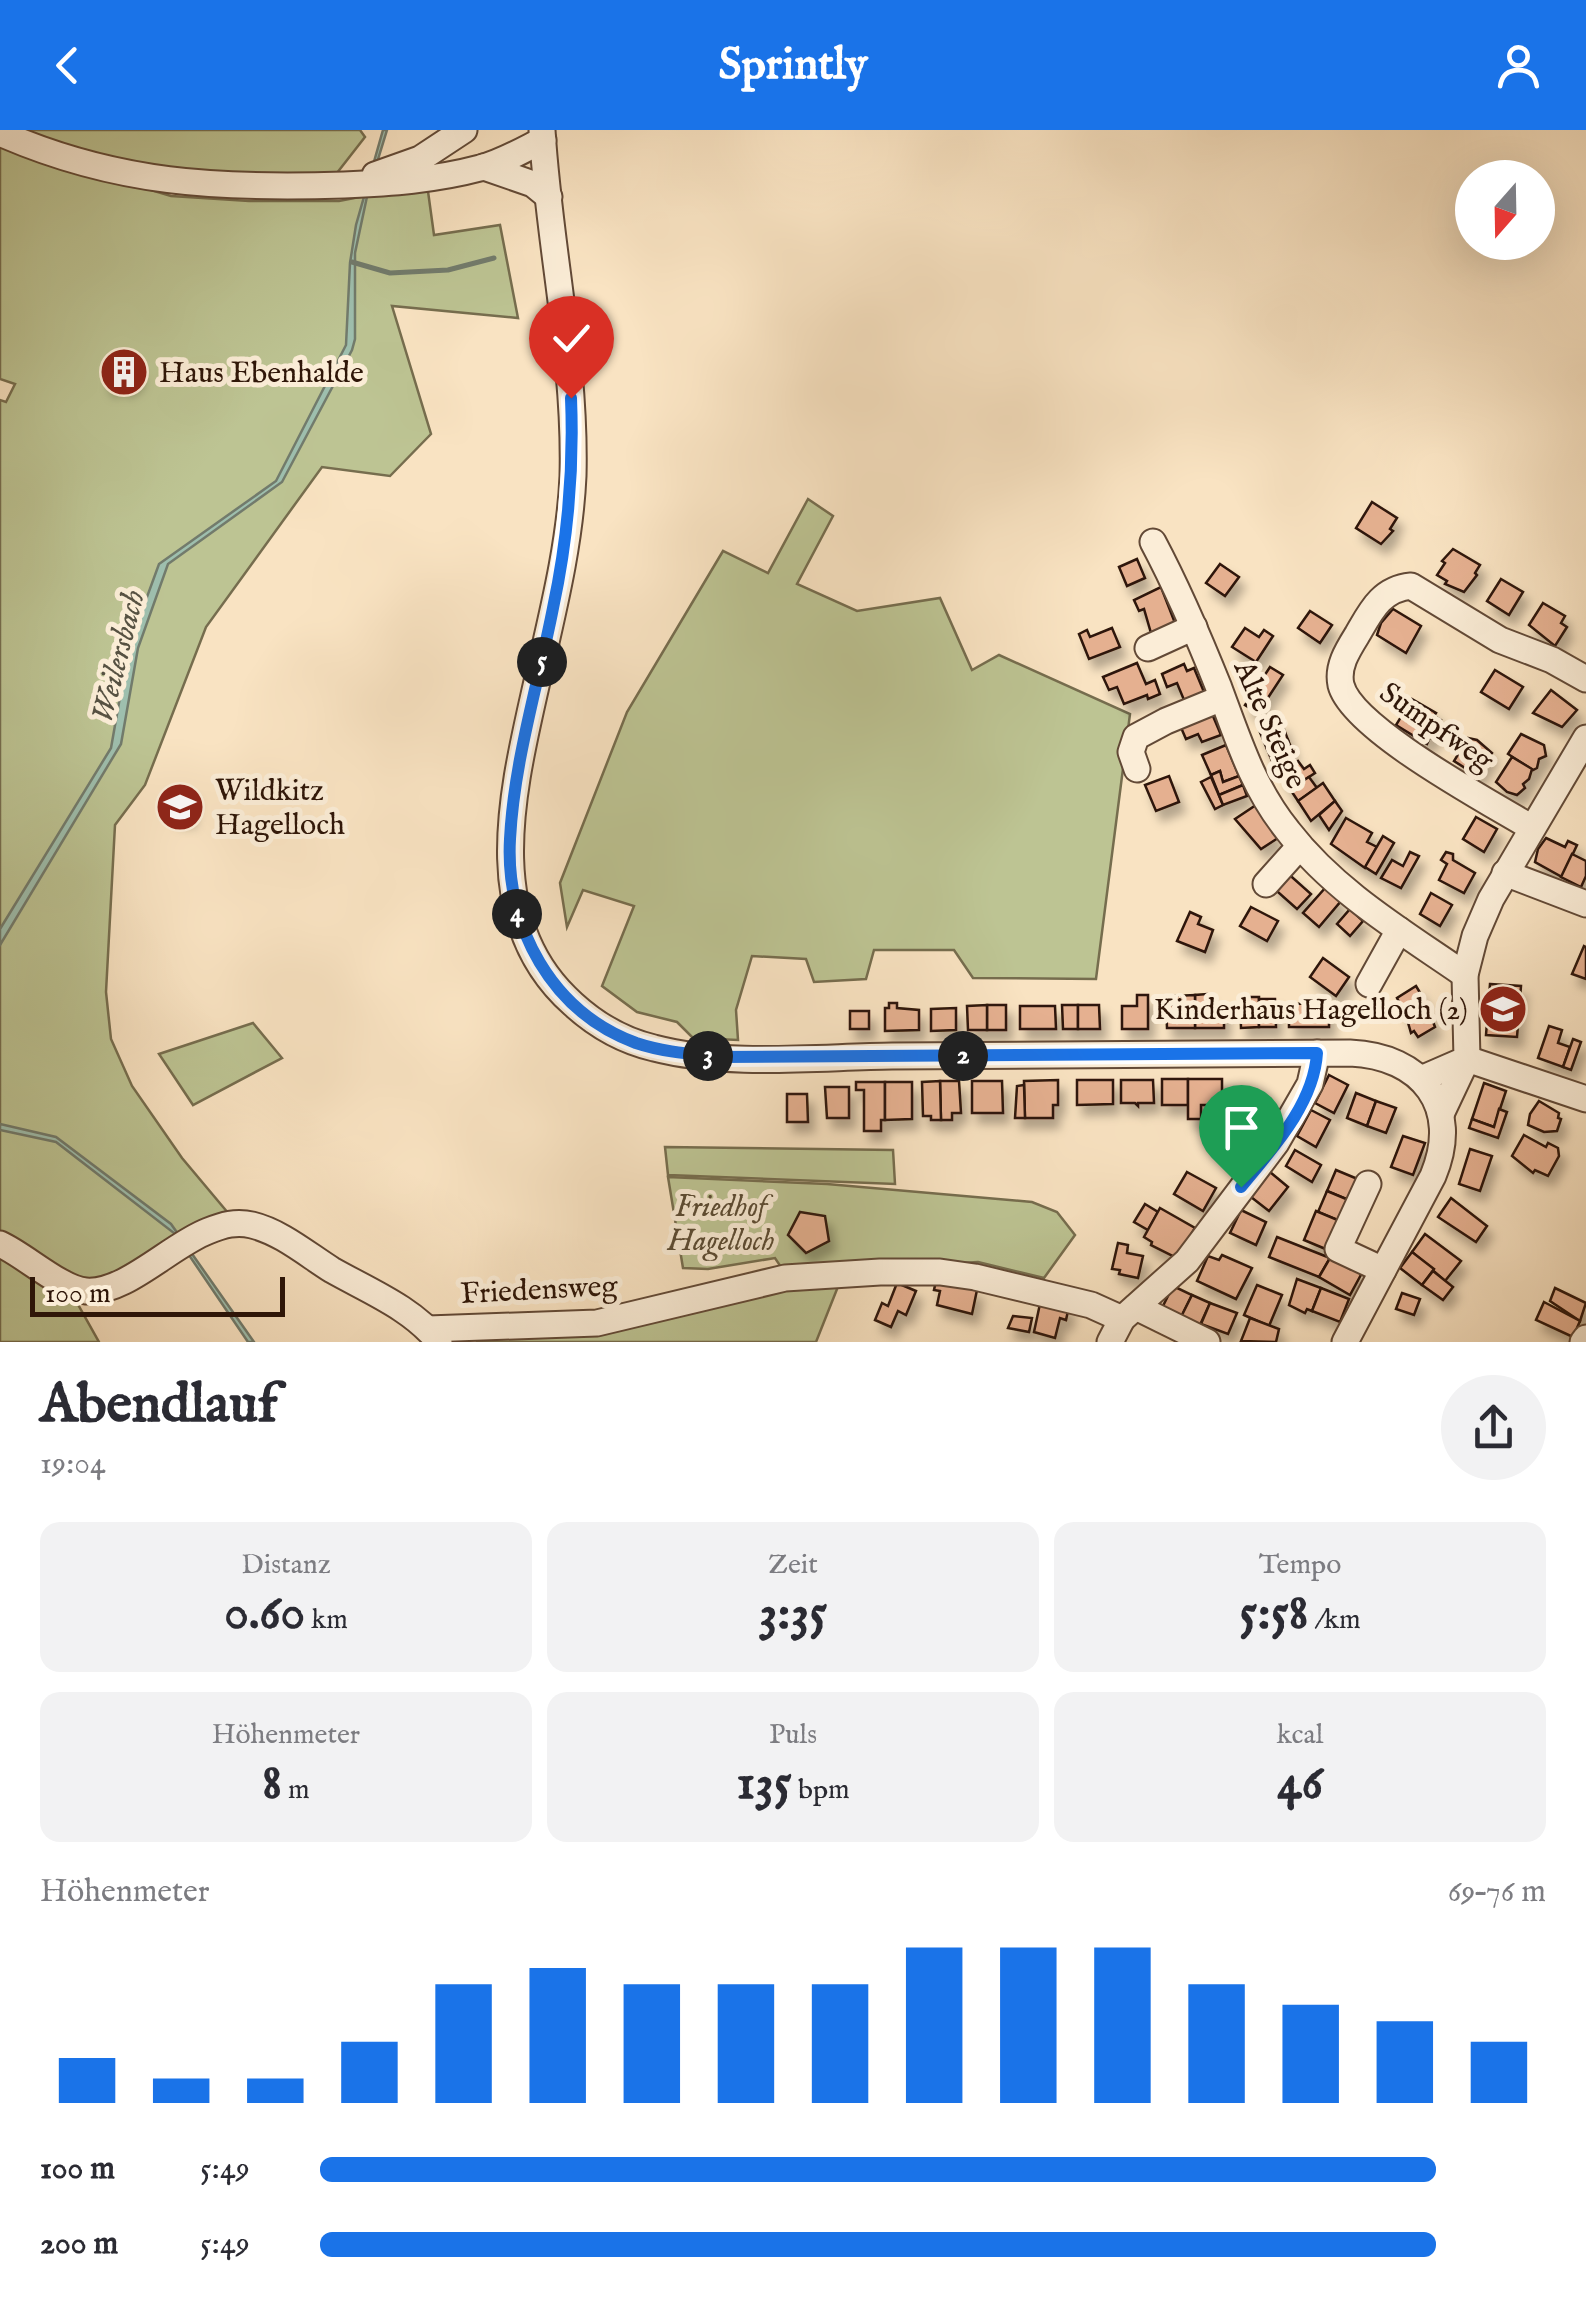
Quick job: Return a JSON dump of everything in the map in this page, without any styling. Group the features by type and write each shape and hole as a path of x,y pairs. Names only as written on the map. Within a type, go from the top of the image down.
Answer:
{"street":[{"path":"341,185 420,159 462,130"},
{"path":"0,132 84,163 176,182 272,188 397,184 484,168 542,135 568,354 572,482 554,604 516,788 510,842 514,898 539,963 558,990 589,1018 639,1044 674,1052 718,1057 1317,1053 1376,1055 1407,1067 1436,1101 1441,1114 1444,1135 1438,1165 1345,1342"},
{"path":"484,168 520,178 549,197"},
{"name":"Alte Steige","path":"1153,542 1194,628 1251,774 1300,846 1353,896 1465,975"},
{"name":"Sumpfweg","path":"1532,828 1373,726 1342,690 1339,672 1344,657 1383,596 1396,588 1411,586 1500,640 1586,678"},
{"path":"1148,648 1194,628"},
{"path":"1137,769 1131,752 1136,738 1222,698"},
{"path":"1441,1114 1468,1059 1465,975 1482,917 1586,738"},
{"path":"1266,884 1300,846"},
{"path":"1506,873 1586,904"},
{"path":"1369,984 1398,930"},
{"path":"1110,1342 1129,1313 1186,1262 1284,1132 1310,1084 1317,1053"},
{"path":"1420,1079 1468,1059 1586,1099"},
{"path":"1368,1184 1338,1249 1383,1270"},
{"path":"0,1244 75,1289 99,1291 128,1278 194,1236 231,1223 249,1224 302,1250 434,1335"},
{"name":"Friedensweg","path":"434,1335 597,1323 785,1278 880,1272 976,1277 1129,1313 1208,1342"}],"green space":[{"path":"0,130 360,130 365,137 326,187 232,187"},
{"path":"0,138 43,158 171,196 339,201 427,184 434,235 500,225 518,318 392,306 431,434 390,476 322,467 206,627 145,785 115,825 106,992 111,1039 132,1086 182,1158 234,1220 91,1286 0,1239 0,400 6,402 15,384 0,379"},
{"path":"808,499 833,516 797,584 857,611 940,598 972,670 999,655 1130,714 1096,979 973,978 954,950 874,950 866,979 814,982 806,959 752,956 736,1010 738,1040 693,1038 677,1022 637,1012 602,986 634,906 583,890 567,927 560,883 627,712 723,551 768,573"},
{"path":"253,1023 282,1058 193,1105 159,1054"},
{"path":"665,1147 893,1150 895,1184 668,1175"},
{"name":"Friedhof Hagelloch","path":"668,1177 827,1184 1032,1202 1057,1212 1075,1235 1044,1278 978,1262 785,1273 775,1258 708,1269 683,1268"},
{"path":"0,1257 76,1301 99,1342 0,1342"},
{"path":"841,1279 816,1342 477,1342 482,1337"}],"shaded area":[{"path":"383,130 387,130 355,253 352,350 282,482 168,564 138,648 121,744 0,945 0,929 111,748 129,646 159,564 276,481 346,345 356,225"},
{"path":"0,1124 56,1137 171,1224 254,1342 248,1342 174,1233 56,1142 0,1130"}],"building":[{"name":"Haus Ebenhalde","path":"129,357 138,371 134,374 137,378 124,387 119,381 109,387 103,377"},
{"path":"1372,502 1397,518 1390,529 1393,531 1381,544 1356,528"},
{"path":"1453,549 1480,565 1464,592 1445,584 1447,581 1437,575 1445,563 1442,561"},
{"path":"1137,559 1145,578 1127,586 1119,567"},
{"path":"1220,564 1239,577 1225,596 1206,583"},
{"path":"1501,579 1523,592 1509,615 1487,601"},
{"path":"1161,587 1175,623 1151,633 1144,609 1139,611 1134,600"},
{"path":"1543,603 1565,616 1561,623 1567,627 1555,646 1529,625"},
{"path":"1393,609 1421,626 1406,653 1377,635"},
{"path":"1310,611 1332,625 1320,643 1298,628"},
{"path":"1112,628 1120,647 1089,659 1079,634 1087,630 1090,637"},
{"path":"1245,628 1259,637 1264,630 1273,636 1256,662 1232,647"},
{"path":"1137,663 1146,684 1155,680 1160,694 1124,704 1117,687 1109,690 1103,677"},
{"path":"1184,664 1187,671 1194,668 1204,692 1184,700 1177,683 1167,687 1162,674"},
{"path":"1270,667 1283,675 1258,713 1245,705"},
{"path":"1495,670 1523,687 1509,709 1481,692"},
{"path":"1551,690 1577,710 1562,727 1533,713"},
{"path":"1412,699 1441,720 1427,744 1396,725"},
{"path":"1210,709 1221,735 1202,742 1198,734 1186,739 1179,723"},
{"path":"1281,721 1288,740 1267,749 1259,730"},
{"path":"1521,734 1544,745 1546,756 1539,759 1533,770 1508,754"},
{"path":"1468,738 1477,740 1492,753 1478,776 1454,761"},
{"path":"1288,740 1293,752 1272,761 1267,749"},
{"path":"1226,745 1239,776 1223,782 1220,771 1211,775 1202,755"},
{"path":"1512,757 1532,769 1523,784 1525,788 1517,795 1496,782"},
{"path":"1298,761 1304,769 1310,765 1315,773 1290,789 1279,774"},
{"path":"1220,771 1223,782 1239,776 1243,785 1219,795 1211,775"},
{"path":"1169,776 1179,802 1156,811 1145,785"},
{"path":"1211,777 1223,805 1215,809 1201,782"},
{"path":"1309,777 1317,788 1298,801 1290,789"},
{"path":"1323,783 1335,801 1311,821 1298,801"},
{"path":"1243,785 1247,796 1223,805 1219,795"},
{"path":"174,790 191,791 189,817 173,816"},
{"path":"1335,801 1342,811 1329,830 1319,815"},
{"path":"1256,805 1278,838 1261,849 1235,819"},
{"path":"1476,817 1497,829 1484,852 1463,839"},
{"path":"1346,818 1372,833 1367,842 1377,847 1365,868 1331,844"},
{"path":"1383,836 1394,843 1376,874 1365,867"},
{"path":"1546,838 1565,847 1568,841 1577,845 1562,877 1535,862"},
{"path":"1410,852 1419,856 1401,888 1381,878 1392,860 1403,866"},
{"path":"1446,852 1475,873 1464,893 1439,880 1447,864 1441,860"},
{"path":"1572,854 1586,861 1581,887 1561,877"},
{"path":"1284,870 1311,894 1297,909 1270,885"},
{"path":"1326,887 1341,901 1319,927 1303,913"},
{"path":"1431,893 1452,905 1440,926 1420,914"},
{"path":"1251,907 1278,921 1267,941 1240,926"},
{"path":"1350,909 1363,921 1350,936 1337,924"},
{"path":"1190,912 1201,917 1198,924 1213,930 1205,952 1177,941"},
{"path":"1586,947 1586,979 1572,974"},
{"path":"1323,958 1349,977 1336,996 1310,977"},
{"name":"Kinderhaus Hagelloch (2)","path":"1490,984 1521,986 1517,1037 1486,1035"},
{"path":"1416,986 1428,1006 1408,1018 1397,998"},
{"path":"1207,994 1208,1005 1224,1004 1224,1028 1195,1028 1195,995"},
{"path":"1137,995 1148,995 1148,1029 1122,1029 1122,1006 1137,1006"},
{"path":"1195,995 1195,1028 1167,1028 1166,1005 1173,1005 1173,996"},
{"path":"1240,997 1259,997 1259,1027 1241,1028"},
{"path":"1259,999 1275,999 1276,1027 1259,1027"},
{"path":"889,1003 897,1003 897,1008 919,1010 919,1030 885,1031 885,1008 889,1008"},
{"path":"1329,1003 1329,1027 1289,1027 1289,1004"},
{"path":"987,1005 1006,1005 1006,1030 987,1030"},
{"path":"987,1005 987,1030 968,1030 967,1006"},
{"path":"1062,1005 1078,1005 1078,1029 1063,1029"},
{"path":"1078,1005 1099,1005 1100,1029 1078,1029"},
{"path":"1020,1006 1055,1006 1056,1029 1020,1029"},
{"path":"1427,1006 1435,1027 1418,1037 1414,1031 1411,1033 1407,1019"},
{"path":"956,1008 956,1030 931,1031 931,1009"},
{"path":"850,1011 869,1011 869,1029 850,1029"},
{"path":"1549,1026 1562,1030 1558,1043 1570,1047 1563,1067 1538,1058"},
{"path":"1573,1039 1581,1042 1571,1070 1563,1067"},
{"path":"1329,1075 1348,1085 1334,1113 1315,1103"},
{"path":"1162,1079 1188,1079 1188,1105 1162,1105"},
{"path":"1188,1079 1222,1079 1222,1105 1201,1105 1201,1119 1188,1119"},
{"path":"1058,1080 1058,1105 1053,1105 1053,1118 1025,1118 1024,1081"},
{"path":"1077,1080 1113,1080 1113,1104 1077,1105"},
{"path":"1121,1080 1153,1080 1154,1103 1121,1103"},
{"path":"940,1081 959,1081 961,1113 952,1113 952,1120 941,1120"},
{"path":"940,1081 941,1120 931,1120 931,1116 923,1116 922,1082"},
{"path":"972,1081 1002,1081 1003,1113 972,1113"},
{"path":"856,1082 885,1082 885,1120 881,1120 881,1131 864,1131 864,1090 856,1090"},
{"path":"885,1082 912,1082 912,1119 885,1120"},
{"path":"1484,1083 1506,1091 1494,1127 1472,1119"},
{"path":"1024,1085 1025,1118 1015,1118 1017,1086"},
{"path":"825,1087 849,1087 849,1118 827,1118"},
{"path":"1356,1093 1376,1101 1367,1126 1347,1118"},
{"path":"787,1094 807,1094 808,1122 787,1122"},
{"path":"1376,1101 1396,1108 1386,1133 1367,1126"},
{"path":"1539,1101 1559,1113 1557,1131 1544,1132 1528,1125"},
{"path":"1248,1109 1270,1126 1253,1148 1230,1131"},
{"path":"1499,1109 1507,1112 1498,1138 1469,1128 1472,1119 1494,1127"},
{"path":"1311,1110 1330,1120 1316,1147 1297,1136"},
{"path":"1524,1135 1546,1147 1548,1143 1558,1148 1559,1156 1548,1176 1535,1170 1533,1173 1512,1156"},
{"path":"1403,1136 1425,1143 1413,1175 1391,1167"},
{"path":"1470,1149 1492,1156 1480,1191 1459,1184"},
{"path":"1295,1150 1321,1165 1312,1182 1286,1166"},
{"path":"1336,1170 1360,1180 1351,1201 1327,1191"},
{"path":"1187,1172 1216,1188 1203,1211 1174,1194"},
{"path":"1270,1172 1288,1187 1269,1211 1251,1197"},
{"path":"1327,1191 1351,1201 1342,1222 1318,1212"},
{"path":"1451,1198 1487,1226 1476,1242 1438,1217"},
{"path":"1145,1204 1158,1212 1148,1230 1134,1222"},
{"path":"1160,1208 1195,1228 1177,1258 1144,1237"},
{"path":"1241,1210 1266,1222 1256,1245 1230,1233"},
{"path":"1316,1211 1340,1221 1328,1250 1304,1240"},
{"path":"800,1212 825,1216 829,1241 806,1253 788,1235"},
{"path":"1425,1234 1461,1261 1445,1281 1412,1252"},
{"path":"1277,1237 1330,1258 1319,1277 1269,1257"},
{"path":"1118,1243 1128,1245 1127,1253 1143,1256 1138,1278 1112,1269"},
{"path":"1412,1252 1434,1269 1422,1285 1400,1268"},
{"path":"1222,1255 1252,1268 1236,1299 1197,1281 1208,1256 1219,1260"},
{"path":"1330,1258 1363,1271 1350,1295 1319,1277"},
{"path":"1433,1271 1453,1287 1443,1300 1422,1285"},
{"path":"1297,1279 1321,1288 1312,1311 1307,1309 1305,1313 1289,1305"},
{"path":"936,1281 977,1290 972,1314 937,1305 940,1291 934,1290"},
{"path":"897,1283 916,1291 906,1315 898,1311 891,1327 875,1320 882,1303 888,1306"},
{"path":"1257,1285 1282,1295 1269,1326 1244,1315"},
{"path":"1173,1286 1192,1295 1181,1317 1162,1308"},
{"path":"1321,1288 1349,1299 1340,1322 1312,1311"},
{"path":"1555,1288 1586,1303 1580,1321 1550,1301"},
{"path":"1402,1293 1420,1299 1414,1315 1396,1309"},
{"path":"1192,1295 1210,1303 1200,1325 1181,1317"},
{"path":"1041,1299 1069,1306 1066,1320 1060,1318 1055,1338 1034,1332"},
{"path":"1544,1302 1580,1321 1573,1337 1536,1320"},
{"path":"1210,1303 1237,1313 1228,1334 1201,1324"},
{"path":"1013,1316 1032,1318 1029,1332 1008,1328"},
{"path":"1250,1318 1279,1329 1276,1342 1241,1341"}],"waterway":[{"path":"352,262 390,273 448,270 494,258"}],"place":[{"name":"Haus Ebenhalde","path":"124,372"},
{"name":"Wildkitz Hagelloch","path":"180,807"},
{"name":"Kinderhaus Hagelloch (2)","path":"1503,1009"}],"route":[{"path":"571,398 573,445 568,524 518,774 510,842 511,880 518,915 531,949 558,990 589,1018 628,1040 656,1049 718,1057 1317,1053 1314,1076 1299,1106 1241,1187"}],"water label":[{"name":"Weilersbach","path":"117,656"}]}
